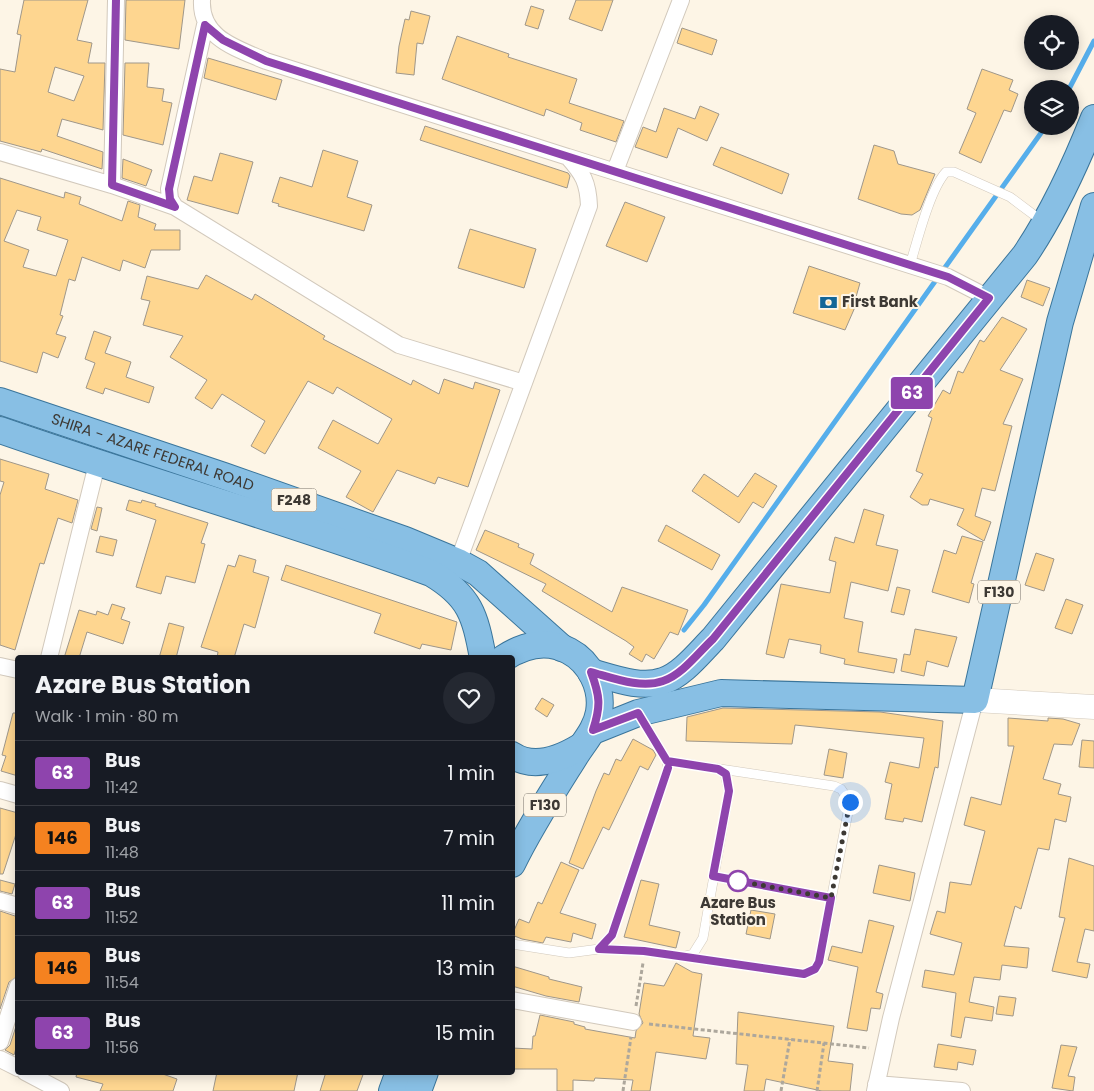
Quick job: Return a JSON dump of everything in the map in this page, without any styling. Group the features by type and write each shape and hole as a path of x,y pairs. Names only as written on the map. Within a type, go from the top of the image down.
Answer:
{"main road":[{"path":"591,672 641,683 663,682 684,666 713,639 1025,255 1046,224 1081,151 1094,118"},
{"name":"F130","path":"975,700 1060,322 1094,206"},
{"name":"SHIRA - AZARE FEDERAL ROAD","path":"0,402 224,476 405,540 458,562 478,573 562,648"},
{"name":"SHIRA - AZARE FEDERAL ROAD","path":"0,430 97,464 431,573 452,586 465,602 477,624 482,655"},
{"path":"220,503 224,476"},
{"name":"F130","path":"508,655 519,648 541,644 562,648 578,657 591,672 599,698 599,711 587,739 526,836 515,858"},
{"path":"515,756 538,763 561,759 587,739 638,713 721,694 975,700"},
{"path":"392,1091 398,1075"},
{"path":"418,1091 424,1075"}],"street":[{"path":"112,185 116,0"},
{"path":"175,207 170,199 169,189 205,25 201,12 202,0"},
{"path":"615,171 681,0"},
{"path":"205,25 223,40 266,61 948,277 989,298"},
{"path":"0,152 112,185 175,207 399,345 524,383"},
{"path":"458,562 589,206 589,188 581,171 568,157"},
{"path":"50,655 97,464"},
{"path":"0,666 15,669"},
{"path":"962,1091 875,1088 883,1050 975,700 1094,707"},
{"path":"0,790 15,794"},
{"path":"0,901 15,905"},
{"path":"0,1042 15,995"},
{"path":"515,1001 633,1022"},
{"path":"0,1060 15,1067"},
{"path":"31,1075 61,1091"}],"lane":[{"path":"910,265 940,178 946,172 954,172 1010,197 1046,224"},
{"path":"599,949 612,935 668,768 667,761 638,713"},
{"path":"515,944 570,953 599,949 644,951 804,974 809,972 819,962 850,802 846,795 834,786 667,761"},
{"path":"684,957 693,954 703,938 729,791 726,774 718,769"},
{"path":"713,876 831,898"}],"path":[{"path":"633,1022 883,1050"},
{"path":"781,1091 790,1039"},
{"path":"817,1091 824,1043"}],"building":[{"path":"24,0 88,0 77,40 92,43 88,63 105,63 103,130 62,119 57,136 103,152 102,169 42,149 41,152 0,141 0,69 15,72 21,35 17,34","holes":["55,67 84,76 74,101 48,92"]},
{"path":"126,0 185,0 179,49 125,40"},
{"path":"576,0 613,0 602,31 569,19"},
{"path":"531,6 544,10 538,29 525,25"},
{"path":"411,11 430,16 423,44 417,43 414,75 396,73 405,19 409,20"},
{"path":"682,28 717,40 712,55 677,43"},
{"path":"457,36 509,54 508,57 577,79 569,103 624,121 616,142 580,130 582,123 546,109 544,116 442,79"},
{"path":"208,58 282,80 276,100 204,78"},
{"path":"125,63 149,63 147,87 164,89 162,101 172,103 163,145 123,135"},
{"path":"982,69 1013,80 1009,90 1018,94 1011,112 1004,110 981,163 959,153 976,113 967,109"},
{"path":"700,106 719,114 707,141 678,128 667,158 635,147 643,127 656,132 664,108 695,119"},
{"path":"425,126 568,173 570,176 567,188 420,140"},
{"path":"874,145 894,151 898,164 935,174 920,210 912,215 901,214 858,199"},
{"path":"721,147 789,174 782,194 713,165"},
{"path":"323,150 358,161 347,197 372,205 364,231 278,206 279,204 272,202 280,177 312,187"},
{"path":"220,153 253,162 238,214 187,200 194,176 212,181"},
{"path":"123,159 152,170 146,186 122,178"},
{"path":"0,178 64,198 65,192 81,197 79,204 122,221 128,201 140,205 138,217 156,224 154,230 180,230 180,250 151,250 145,268 123,260 120,271 82,257 75,281 69,279 60,315 63,316 56,334 66,337 58,358 43,352 37,373 0,361","holes":["17,210 41,217 37,230 68,240 56,276 23,267 29,250 4,241"]},
{"path":"625,202 665,217 647,262 606,246"},
{"path":"470,229 536,249 524,288 458,268"},
{"path":"809,266 860,283 856,297 859,298 845,330 793,313"},
{"path":"206,275 252,300 255,294 325,336 323,339 411,385 413,380 439,394 444,379 473,389 475,382 500,390 468,487 438,477 435,484 397,470 373,512 346,497 361,471 318,448 333,420 378,444 392,419 337,387 333,394 308,381 265,454 251,446 265,421 222,394 212,409 195,398 207,380 170,357 183,336 143,325 150,301 141,299 147,276 198,289"},
{"path":"1027,280 1050,288 1043,306 1021,297"},
{"path":"1002,317 1027,329 1000,370 1023,379 1003,424 1012,426 995,491 982,488 975,516 991,522 984,541 957,525 964,509 930,499 928,505 922,505 910,497 923,474 916,471 932,418 928,416 943,390 950,394 958,371 963,373 980,340 984,342"},
{"path":"94,331 111,337 105,353 131,362 126,377 154,387 149,403 105,388 103,394 86,388 95,363 85,359"},
{"path":"0,459 49,474 45,489 78,500 72,523 58,518 44,564 40,563 15,650 0,645 0,495 4,482 0,481"},
{"path":"755,473 777,486 763,508 753,502 739,523 692,491 704,474 738,497"},
{"path":"129,500 141,503 142,500 156,504 155,506 208,523 201,543 205,544 195,583 166,576 161,594 136,587 156,520 126,510"},
{"path":"97,507 102,508 97,531 91,529"},
{"path":"864,509 884,515 876,545 898,550 888,591 851,582 844,618 863,622 858,652 897,659 894,673 844,664 845,659 820,653 821,645 789,639 784,658 766,654 781,584 830,593 836,562 829,560 835,537 854,543"},
{"path":"666,525 720,555 712,570 658,541"},
{"path":"485,530 519,544 518,547 534,554 530,564 612,612 622,587 688,610 678,635 670,632 654,659 646,654 642,662 629,654 634,647 626,641 542,591 546,584 476,550"},
{"path":"100,536 117,540 113,556 96,552"},
{"path":"962,536 983,542 971,583 974,584 969,603 932,592 944,550 956,554"},
{"path":"1036,553 1054,559 1044,591 1025,585"},
{"path":"239,555 256,560 253,572 269,577 255,628 244,624 235,655 218,655 218,652 201,647 228,565 235,567"},
{"path":"286,565 457,622 451,650 422,644 420,649 374,633 381,614 281,580"},
{"path":"897,587 910,590 904,615 891,612"},
{"path":"1066,599 1083,605 1072,634 1055,628"},
{"path":"112,604 125,608 121,619 130,622 123,644 87,632 80,655 65,655 79,610 96,615 97,611 108,615"},
{"path":"169,623 184,627 177,655 160,655"},
{"path":"915,629 957,637 948,667 927,661 924,676 901,671 904,654 910,655"},
{"path":"542,698 554,705 547,717 535,709"},
{"path":"723,708 880,712 943,721 938,768 935,767 922,822 904,818 903,822 885,819 892,784 885,782 890,762 919,768 924,738 795,725 792,744 686,741 687,717"},
{"path":"13,713 15,713 15,775 1,771 6,756 2,755"},
{"path":"1008,718 1048,721 1048,718 1063,719 1080,724 1072,745 1054,744 1043,779 1061,784 1058,794 1071,797 1066,822 1055,819 1049,850 1038,848 1021,909 1015,906 1004,946 1029,948 1027,968 1002,965 1000,980 974,977 969,1002 994,1007 992,1021 965,1017 961,1038 951,1036 956,993 922,987 925,970 954,975 962,943 930,934 937,911 945,913 950,882 971,885 985,831 964,825 971,797 1001,805 1014,746 1008,746"},
{"path":"633,739 653,750 656,755 648,770 640,766 609,830 603,827 583,869 569,863 604,773 609,775 616,759 621,761"},
{"path":"1082,740 1094,741 1094,768 1079,767"},
{"path":"829,749 847,753 843,778 824,775"},
{"path":"0,808 15,812 15,837 3,874 0,874"},
{"path":"1069,858 1094,866 1094,931 1085,929 1077,962 1090,964 1087,978 1052,971 1065,918 1059,917"},
{"path":"561,862 579,870 560,913 596,924 592,939 573,933 571,942 546,937 543,943 515,936 515,928 519,919 529,923 538,902 542,904"},
{"path":"879,865 915,873 910,901 873,893"},
{"path":"0,880 15,884 12,894 0,891"},
{"path":"641,880 659,884 649,925 680,932 676,948 624,937"},
{"path":"751,910 775,914 770,939 746,934"},
{"path":"0,911 15,916 15,978 9,982 0,1009"},
{"path":"869,920 894,926 876,992 883,994 880,1009 871,1008 867,1031 847,1028 858,967 828,960 832,946 862,953"},
{"path":"676,963 692,972 702,974 693,1036 710,1038 706,1059 656,1052 650,1091 631,1091 633,1080 595,1078 594,1081 573,1080 573,1091 557,1091 557,1069 515,1069 515,1048 532,1049 533,1036 535,1036 540,1015 574,1022 574,1024 585,1027 585,1029 635,1038 636,1031 643,1023 639,1014 644,983 664,986"},
{"path":"515,967 549,977 549,979 582,987 579,1002 546,996 515,987"},
{"path":"999,996 1016,998 1013,1016 996,1014"},
{"path":"738,1012 834,1026 828,1061 853,1064 850,1091 822,1091 766,1079 764,1091 744,1091 748,1065 736,1064"},
{"path":"15,1029 14,1055 5,1050 10,1045"},
{"path":"938,1044 976,1050 973,1065 958,1062 957,1070 934,1067"},
{"path":"1061,1045 1077,1047 1068,1076 1075,1077 1073,1091 1052,1088"},
{"path":"76,1075 166,1075 177,1079 173,1091 100,1091 103,1084 76,1077"},
{"path":"216,1075 297,1075 294,1091 213,1091"},
{"path":"325,1075 363,1075 357,1091 320,1091"}],"waterway":[{"path":"1074,80 1094,41"},
{"path":"684,630 704,605 1040,135"}],"bus line":[{"name":"63","path":"116,0 112,185 175,207 170,199 169,189 205,25 223,40 266,61 948,277 989,298 713,639 689,662 663,682 641,683 620,680 591,672 599,691 599,711 593,730 638,713 667,761 718,769 726,774 729,791 713,876 831,898 819,962 815,969 804,974 644,951 599,949 607,943 612,935 668,768"}],"place":[{"name":"First Bank","path":"828,302"},
{"name":"Azare Bus Station","path":"738,881"}],"route":[{"path":"738,881 733,880 831,898 850,802"}]}
